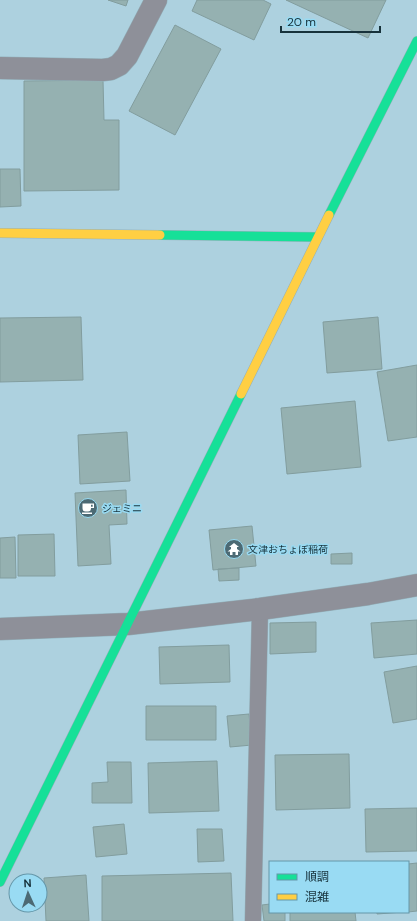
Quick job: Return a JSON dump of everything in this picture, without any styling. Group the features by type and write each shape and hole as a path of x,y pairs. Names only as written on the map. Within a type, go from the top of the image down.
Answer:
{"street":[{"path":"0,68 111,69 119,65 127,56 156,0"},
{"path":"0,882 318,237 417,41"},
{"path":"0,233 318,237"},
{"path":"0,629 128,624 260,609 368,594 417,585"}],"lane":[{"path":"253,921 260,609"}],"building":[{"path":"108,0 128,0 126,6"},
{"path":"197,0 263,0 271,4 254,40 192,11"},
{"path":"286,0 386,0 368,38"},
{"path":"175,25 221,49 175,135 129,111"},
{"path":"103,80 104,120 119,120 119,190 24,191 24,81"},
{"path":"0,169 20,169 21,206 0,207"},
{"path":"81,317 83,380 0,382 0,318"},
{"path":"378,317 382,369 327,373 323,322"},
{"path":"417,365 417,437 388,441 377,372"},
{"path":"355,401 361,467 287,474 281,408"},
{"path":"127,432 130,481 80,484 78,435"},
{"path":"126,490 127,524 109,525 111,564 78,566 75,493"},
{"path":"252,526 256,566 213,570 209,530"},
{"path":"54,534 55,576 18,576 18,535"},
{"path":"15,537 16,578 0,578 0,538"},
{"path":"352,553 352,564 331,564 331,554"},
{"path":"239,568 239,580 219,581 218,569"},
{"path":"417,620 417,654 374,658 371,623"},
{"path":"316,622 316,652 270,654 270,623"},
{"path":"229,645 230,682 160,684 159,647"},
{"path":"417,666 417,719 393,723 384,672"},
{"path":"146,706 216,706 216,740 146,740"},
{"path":"249,714 252,745 230,747 227,716"},
{"path":"349,754 350,808 276,810 275,755"},
{"path":"217,761 219,811 149,813 148,763"},
{"path":"107,762 131,762 132,803 92,803 92,783 108,782"},
{"path":"417,808 417,851 366,852 365,809"},
{"path":"124,824 127,854 96,857 93,827"},
{"path":"197,829 222,829 224,861 198,862"},
{"path":"417,863 417,911 409,912 409,864"},
{"path":"231,873 233,921 102,921 102,876"},
{"path":"86,875 89,921 46,921 46,913 48,913 48,878"},
{"path":"269,904 269,913 285,913 285,921 264,921 262,905"},
{"path":"290,913 355,913 356,921 290,921"}],"traffic: fast":[{"path":"329,215 417,41"},
{"path":"160,235 318,237"},
{"path":"0,882 241,394"}],"traffic: slow":[{"path":"241,394 329,215"},
{"path":"0,233 160,235"}],"place":[{"name":"ジェミニ","path":"88,508"},
{"name":"文津おちょぼ稲荷","path":"234,549"}]}
